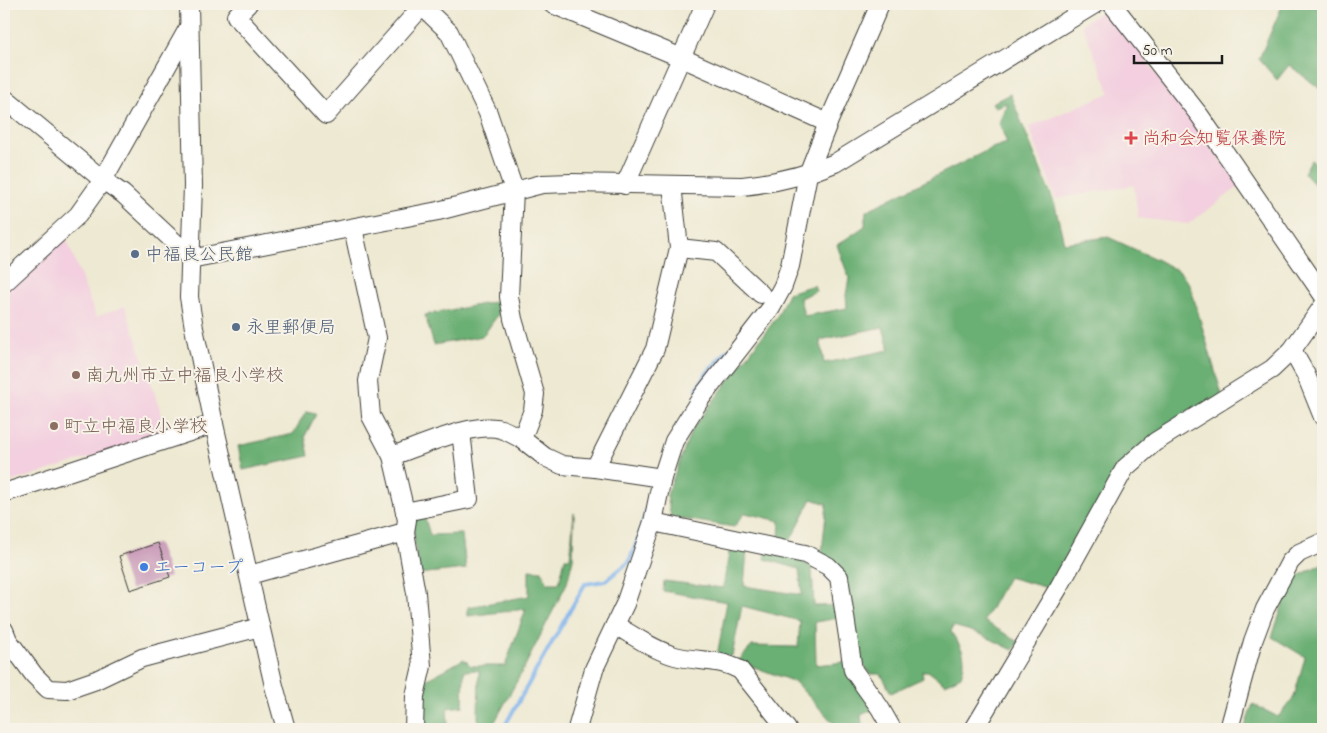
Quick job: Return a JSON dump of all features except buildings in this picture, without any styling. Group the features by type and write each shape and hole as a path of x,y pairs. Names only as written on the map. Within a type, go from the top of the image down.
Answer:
{"street":[{"path":"248,4 236,16 326,115 423,5 449,32 488,113 514,190 509,297 513,319 535,394 533,410 522,439"},
{"path":"552,4 682,58 828,123"},
{"path":"625,184 705,4"},
{"path":"577,729 594,669 625,604 653,522 656,477 674,441 701,398 771,308 783,286 790,266 808,174 880,4"},
{"path":"190,259 438,211 542,184 742,186 765,184 808,174 835,163 1095,4"},
{"path":"1112,4 1200,116 1323,294"},
{"path":"191,5 193,186 189,297 214,424 260,627 286,729"},
{"path":"4,283 78,215 103,180 190,26"},
{"path":"4,98 103,180 123,194 181,248 190,259"},
{"path":"595,468 655,349 679,248 672,185"},
{"path":"353,228 377,338 368,381 371,416 392,456 407,520 405,532 416,593 422,666 415,696 414,729"},
{"path":"679,248 716,252 761,294"},
{"path":"974,729 1059,587 1125,468 1155,442 1272,368 1292,350 1323,306"},
{"path":"1292,350 1306,375 1323,417"},
{"path":"4,493 214,424"},
{"path":"392,456 461,432 488,428 501,429 522,439 545,457 562,465 656,477"},
{"path":"405,512 469,499 461,432"},
{"path":"653,522 805,554 828,566 839,577 853,670 880,708 892,729"},
{"path":"249,575 405,532"},
{"path":"1229,729 1253,641 1265,609 1290,562 1299,553 1323,542"},
{"path":"615,625 656,648 676,656 730,664 740,670 786,729"},
{"path":"4,630 12,657 48,689 67,690 96,680 142,658 260,627"}],"shaded area":[{"path":"1107,8 1240,186 1188,224 1138,218 1134,185 1056,199 1029,127 1110,93 1082,24"},
{"name":"南九州市立中福良小学校","path":"66,237 96,317 125,306 168,433 4,484 4,291"}],"green space":[{"path":"1283,4 1323,4 1323,91 1289,65 1277,80 1259,59"},
{"path":"1010,94 1055,205 1064,243 1108,237 1180,272 1190,285 1222,395 1135,452 1087,523 1048,588 1008,577 984,621 1019,642 1013,650 978,633 953,626 951,632 963,652 964,658 961,676 945,684 928,671 922,671 923,678 891,693 881,674 870,674 859,657 844,577 822,552 827,504 812,499 790,541 779,539 780,521 745,513 734,527 671,517 667,495 692,429 777,317 788,293 814,285 816,291 800,298 804,316 847,308 846,295 849,278 837,245 865,226 866,211 992,148 1007,143 999,123 1007,103 995,107 992,103","holes":["883,327 889,350 824,363 820,340"]},
{"path":"1311,160 1323,170 1323,194 1304,173"},
{"path":"499,301 502,309 483,336 434,345 425,315"},
{"path":"306,412 316,414 305,436 309,456 243,470 238,446 293,434"},
{"path":"574,513 573,559 567,583 491,729 484,729 478,719 479,670 464,671 463,706 447,708 448,724 418,727 424,681 464,659 471,666 505,666 526,609 468,616 468,607 529,596 529,570 542,571 547,583 559,583 565,558 570,558"},
{"path":"424,515 430,535 462,534 466,569 418,574 412,516"},
{"path":"730,547 747,551 744,586 802,595 799,569 765,559 766,552 800,559 812,568 814,606 837,605 839,618 815,622 816,665 846,662 875,709 861,715 862,724 850,729 839,729 795,682 738,661 752,646 798,647 800,621 742,606 732,656 717,656 727,602 663,591 664,581 723,588"},
{"path":"1323,563 1323,729 1244,729 1253,704 1278,717 1294,697 1305,657 1272,637 1291,580"}],"waterway":[{"path":"697,389 706,374 728,350"},
{"path":"640,533 649,501"},
{"path":"503,729 585,584 605,581 629,562 638,539"}],"place":[{"name":"尚和会知覧保養院","path":"1131,138"},
{"name":"中福良公民館","path":"135,254"},
{"name":"永里郵便局","path":"236,327"},
{"name":"南九州市立中福良小学校","path":"76,375"},
{"name":"町立中福良小学校","path":"54,426"},
{"name":"エーコープ","path":"144,567"}]}
